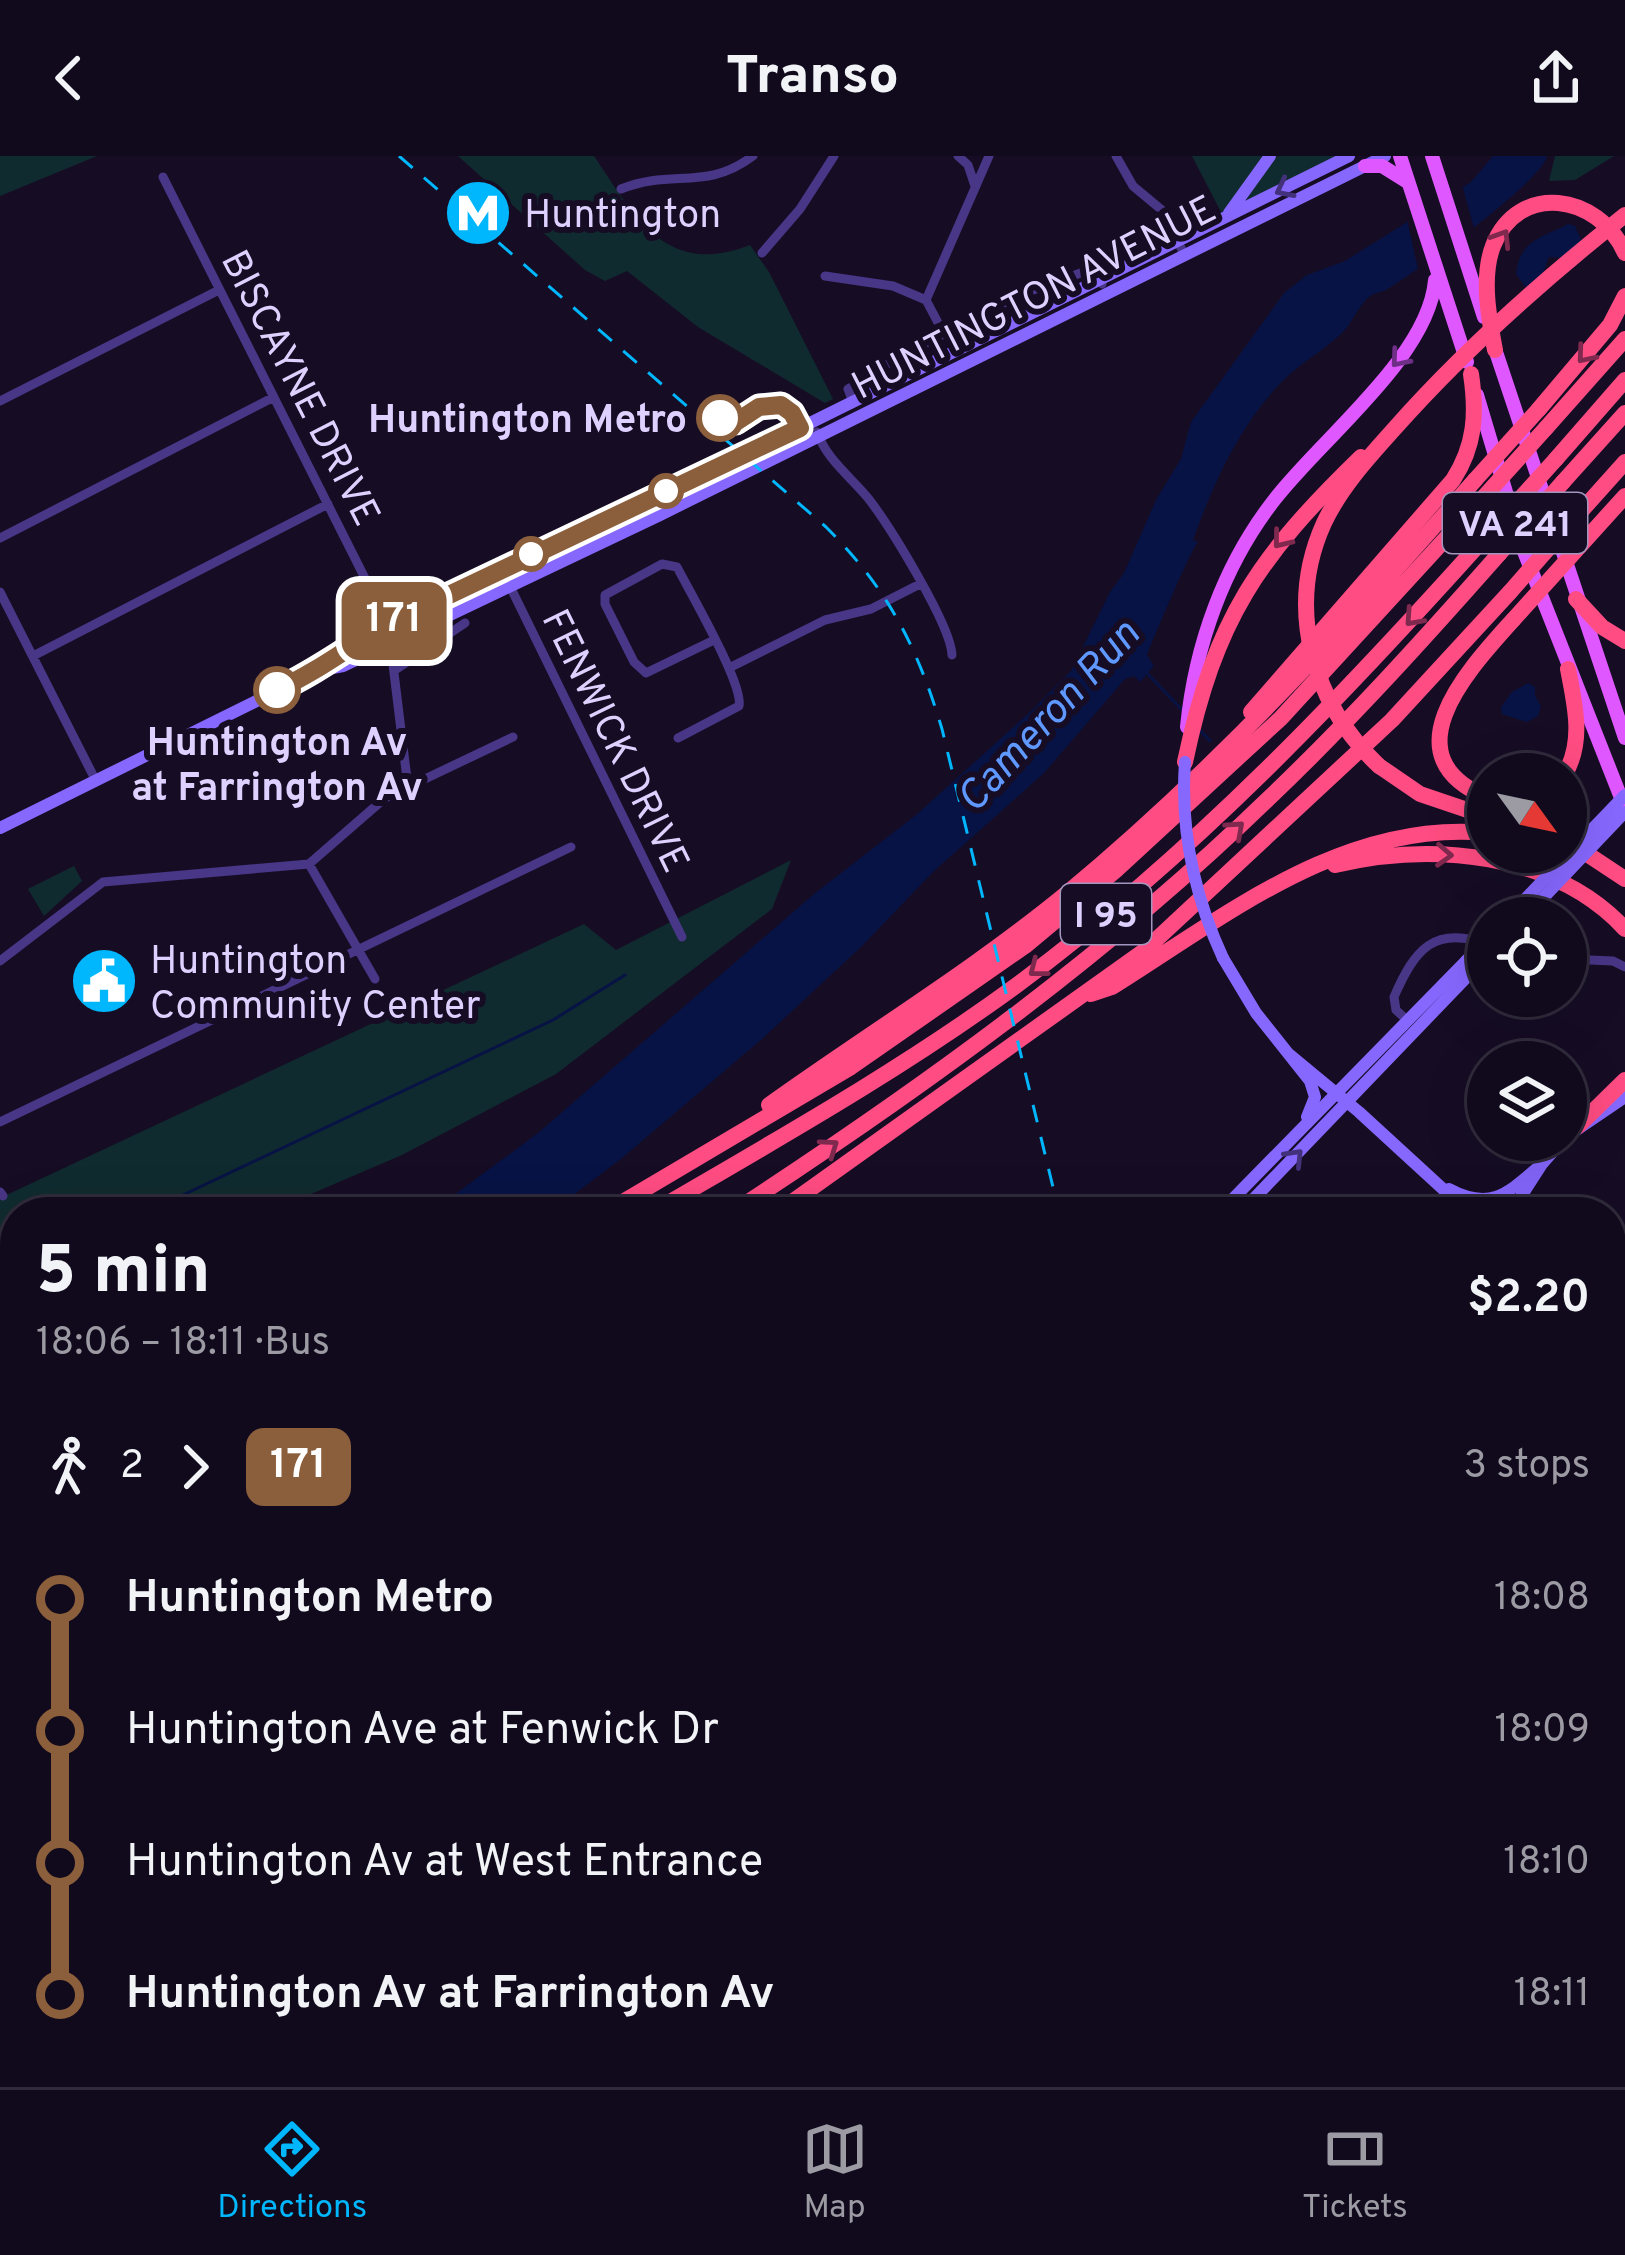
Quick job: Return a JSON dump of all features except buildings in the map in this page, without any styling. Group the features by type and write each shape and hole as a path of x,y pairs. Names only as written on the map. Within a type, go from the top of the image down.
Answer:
{"highway":[{"path":"1495,350 1488,288 1492,248 1520,214 1544,205 1583,207 1607,222 1625,253"},
{"path":"1185,762 1219,644 1260,567 1311,506 1502,319 1625,215"},
{"path":"679,1170 978,961 1160,812 1289,688 1539,409 1610,325 1625,296"},
{"name":"I 95","path":"632,1197 932,1014 1065,913 1281,718 1625,339"},
{"path":"1160,812 1454,480 1474,435 1471,374"},
{"name":"I 95","path":"677,1197 916,1054 1092,926 1215,819 1302,735 1625,380"},
{"path":"1422,398 1337,500 1314,551 1307,587 1307,628 1320,683 1342,726 1379,766 1420,794 1467,811"},
{"name":"I 95","path":"755,1197 1007,1022 1144,911 1251,815 1354,715 1625,413"},
{"name":"I 95","path":"799,1197 1144,951 1392,720 1625,462"},
{"path":"1574,519 1625,481"},
{"path":"1467,786 1446,761 1440,734 1442,715 1459,681 1625,496"},
{"path":"1576,599 1602,627 1625,641"},
{"path":"1568,669 1578,731 1574,753"},
{"path":"1079,998 1112,987 1288,879 1354,848 1393,837 1467,832"},
{"path":"1587,855 1625,879"},
{"path":"1288,879 1381,856 1484,859 1565,885 1595,902 1625,929"},
{"path":"1587,1117 1625,1080"}],"main road":[{"path":"1218,222 1231,212 1270,156"},
{"name":"HUNTINGTON AVENUE","path":"0,828 317,671 343,666 1106,295 1218,222 1349,156"},
{"name":"HUNTINGTON AVENUE","path":"317,671 337,652 388,624 854,402 1099,278 1181,247 1385,156"},
{"name":"VA 241","path":"1432,156 1625,738"},
{"path":"1365,166 1403,171"},
{"name":"VA 241","path":"1403,171 1523,549 1625,810"},
{"path":"1293,1138 1315,1097 1310,1081 1244,995 1223,958 1205,916 1189,856 1185,762 1190,692 1229,574 1260,519 1421,330 1432,302 1435,268"},
{"path":"1527,897 1625,795"},
{"path":"1544,897 1625,810"},
{"path":"1235,1197 1407,1020 1467,968"},
{"path":"1256,1197 1467,968"},
{"path":"1289,1054 1451,1197"},
{"path":"1587,1122 1625,1097"},
{"path":"1493,1197 1510,1191 1545,1161"},
{"path":"1521,1197 1542,1164"},
{"path":"1426,1175 1464,1197"}],"street":[{"path":"762,253 800,209 834,156"},
{"path":"958,156 968,165 975,187"},
{"path":"926,300 989,156"},
{"path":"1116,156 1133,186 1163,211 1181,247"},
{"path":"621,189 651,178 715,178 746,158"},
{"name":"BISCAYNE DRIVE","path":"163,177 388,624 408,787"},
{"path":"854,402 848,389 1022,295 1087,270 1096,272 1106,295"},
{"path":"825,276 893,286 926,300 944,334"},
{"path":"0,401 219,290"},
{"path":"0,538 274,397"},
{"path":"814,421 830,457 872,503 920,584 952,644 952,655"},
{"path":"800,428 818,437"},
{"path":"33,656 328,504"},
{"path":"678,738 739,706 742,694 731,667 712,641 677,567 669,562 605,595 634,662 646,673 712,641"},
{"name":"FENWICK DRIVE","path":"501,568 682,937"},
{"path":"731,667 825,620 871,609 920,584"},
{"path":"0,592 97,781"},
{"path":"395,670 465,622"},
{"path":"0,961 103,882 309,864 385,798 513,736"},
{"path":"0,1122 571,848"},
{"path":"309,864 375,979"},
{"path":"1407,1020 1396,1010 1394,997 1425,947 1450,935 1467,938"},
{"path":"1587,960 1613,961 1625,967"}],"green space":[{"path":"0,156 97,156 0,196"},
{"path":"458,156 594,156 639,220 675,247 696,254 750,245 769,272 833,399 825,403 698,327 627,271 605,281 585,270"},
{"path":"1192,156 1263,156 1222,214"},
{"path":"1277,156 1340,156 1245,203"},
{"path":"1555,156 1614,156 1575,180 1549,181"},
{"path":"791,860 772,909 556,1074 402,1155 304,1197 2,1197 584,924 616,950"},
{"path":"74,866 82,881 44,916 28,889"}],"water":[{"name":"Cameron Run","path":"1493,156 1547,156 1524,186 1475,226 1401,280 1369,297 1341,334 1290,374 1258,410 1210,495 1193,540 1198,542 1147,655 1154,666 1140,682 1134,676 1125,679 1044,773 933,872 861,947 762,1039 571,1197 450,1197 538,1133 814,894 916,815 1028,714 1071,671 1181,459 1191,422 1284,293 1307,275 1345,261 1471,182"},
{"path":"1568,224 1575,226 1582,242 1568,258 1549,257 1541,278 1527,289 1516,274 1522,253 1534,241"},
{"path":"1528,683 1535,687 1541,706 1538,716 1527,722 1502,714 1501,707 1512,692"}],"pier":[{"path":"1461,181 1475,232 1419,274 1406,215"}],"waterway":[{"name":"Cameron Run","path":"1146,672 1185,713"},
{"path":"1199,729 1210,741"},
{"path":"179,1197 553,1020 625,975"}],"railway":[{"path":"399,156 826,527 883,596 911,645 942,729 1055,1197"}],"bus line":[{"name":"171","path":"277,690 317,671 337,652 388,624 800,428 781,405 759,407 736,422 720,418"}],"place":[{"name":"Huntington","path":"478,213"},
{"name":"Huntington Metro","path":"720,418"},
{"name":"Huntington Av at Farrington Av","path":"277,690"},
{"name":"Huntington Community Center","path":"104,981"}]}
